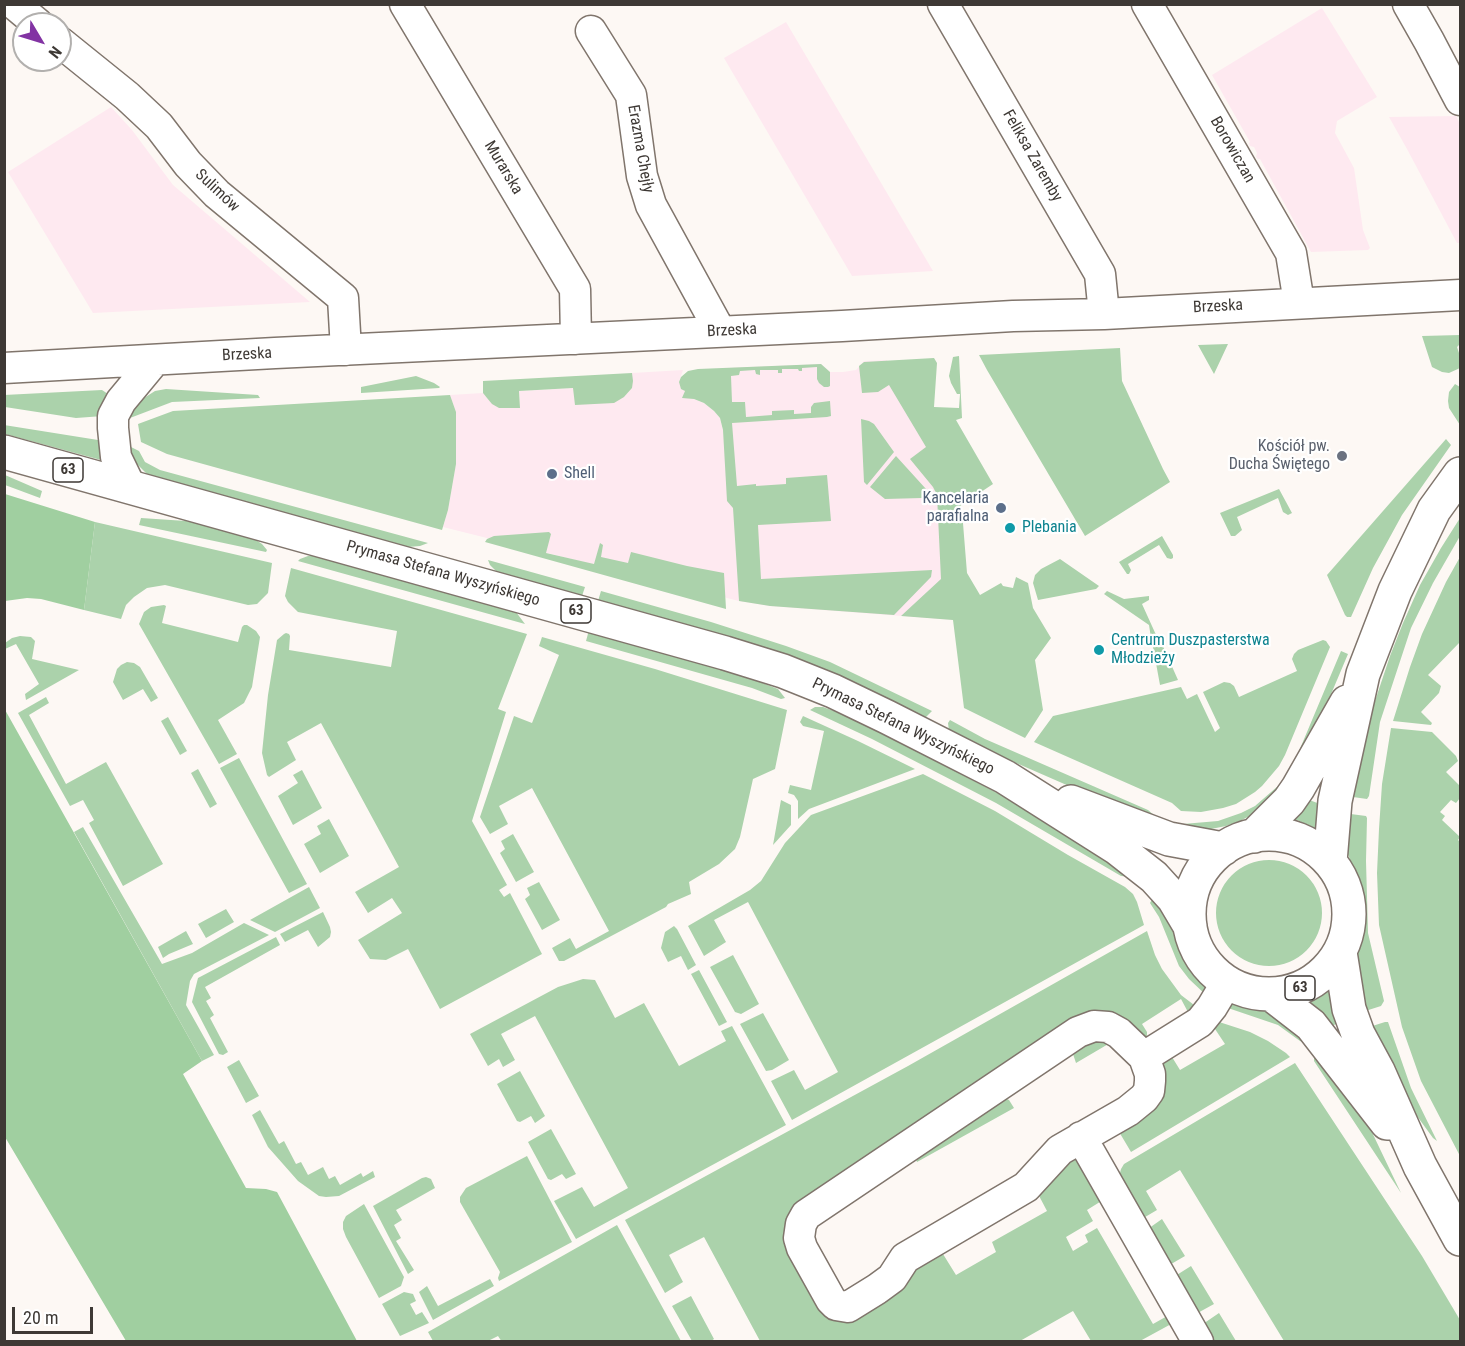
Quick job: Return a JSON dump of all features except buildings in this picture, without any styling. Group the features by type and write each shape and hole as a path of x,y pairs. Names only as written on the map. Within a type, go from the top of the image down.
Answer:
{"main road":[{"name":"Prymasa Stefana Wyszyńskiego","path":"4,452 759,663 833,691 1005,777 1118,848 1154,877 1174,899 1190,926"},
{"path":"1254,836 1289,801 1298,788 1363,674 1395,591 1434,510 1461,474"},
{"path":"1330,862 1335,801 1363,674"},
{"name":"Prymasa Stefana Wyszyńskiego","path":"1005,777 1170,839 1223,849"},
{"name":"63","path":"1275,834 1296,838 1315,848 1330,862 1343,883 1349,906 1348,929 1340,952 1328,969 1311,983 1292,991 1270,994 1248,992 1227,982 1209,968 1196,948 1190,926 1190,904 1196,883 1207,864 1223,849 1238,840 1254,836 1275,834"},
{"name":"63","path":"1340,952 1344,982 1358,1034 1378,1071 1420,1166 1461,1239"},
{"name":"63","path":"1270,994 1311,1025 1420,1166"}],"street":[{"name":"Murarska","path":"405,4 575,289 576,339"},
{"name":"Feliksa Zaremby","path":"943,4 1100,274 1104,314"},
{"name":"Borowiczan","path":"1147,4 1291,252 1299,303"},
{"path":"1408,4 1461,100"},
{"name":"Erazma Chejły","path":"591,31 631,95 642,176 651,205 720,331"},
{"name":"Sulimów","path":"72,52 127,96 159,126 188,164 217,194 343,298 346,350"},
{"name":"Brzeska","path":"4,368 1013,316 1104,314 1457,297"},
{"path":"131,488 116,457 113,416 121,401 155,360"},
{"path":"1144,1057 1200,1022 1227,982"},
{"path":"1094,1026 1108,1027 1119,1033 1144,1057 1150,1074 1149,1091 1128,1111 1081,1137 1060,1150 1026,1187 905,1258 892,1278 848,1307 836,1305 831,1300 802,1248 799,1238 801,1224 806,1215 1078,1032 1094,1026"},
{"path":"1081,1137 1198,1341"}],"shaded area":[{"path":"1322,8 1377,97 1337,121 1335,133 1354,168 1363,230 1370,248 1368,250 1311,252 1212,75"},
{"path":"786,22 933,271 852,276 724,58"},
{"path":"111,107 132,130 173,185 310,302 93,313 8,172"},
{"path":"1456,116 1460,124 1460,243 1457,243 1389,117"},
{"path":"887,360 943,455 954,620 770,606 739,601 443,527 456,464 456,412 450,395 483,393 499,408 520,408 519,391 573,388 624,397 632,388 632,373 683,370 679,382 685,391 714,411 720,418 723,430 726,368 821,364 830,372 843,372 856,370 864,361"}],"green space":[{"path":"1460,335 1460,344 1457,347 1460,368 1449,373 1432,367 1422,336"},
{"path":"1228,344 1214,374 1198,345"},
{"path":"1120,348 1122,381 1170,482 1085,536 979,355"},
{"path":"959,356 962,418 956,420 993,484 960,506 967,573 980,595 1001,583 1003,586 1013,588 1016,577 1028,583 1033,608 1051,638 1035,660 1043,710 1025,738 964,708 953,620 901,616 941,579 937,495 910,459 926,447 889,385 878,392 862,393 859,366 864,362 934,358 937,363 934,407 959,408 960,394 957,394 949,376 953,357"},
{"path":"821,364 830,372 830,386 828,387 819,383 817,367 802,368 802,371 782,369 782,373 778,373 778,370 760,370 760,375 756,374 755,370 740,371 739,375 731,376 732,402 745,402 746,417 772,415 772,411 794,410 794,414 811,413 814,403 830,401 831,416 827,417 732,423 737,486 786,484 786,478 827,475 831,521 758,525 761,579 932,570 931,577 894,615 770,606 739,601 733,508 727,501 723,430 720,418 704,403 682,398 685,391 681,389 679,382 688,371 698,369"},
{"path":"632,373 632,388 614,403 575,405 573,388 519,391 520,408 499,408 492,404 483,393 483,381"},
{"path":"416,376 440,387 361,393 361,387"},
{"path":"1455,384 1460,387 1460,425 1449,408 1448,401 1449,392"},
{"path":"166,389 258,395 260,398 172,402 130,418 135,407 144,398 155,391"},
{"path":"102,390 108,394 103,416 76,418 5,407 4,395"},
{"path":"450,395 456,412 456,464 442,530 167,454 141,442 138,424 173,411"},
{"path":"861,419 874,424 894,452 867,485 864,482"},
{"path":"4,425 98,440 101,442 103,459 5,434"},
{"path":"1446,439 1451,445 1402,515 1373,568 1351,617 1347,617 1327,575"},
{"path":"129,446 139,451 145,462 160,470 428,543 408,547 159,479 147,474 136,463"},
{"path":"896,456 926,489 927,492 922,498 885,499 870,487"},
{"path":"5,475 42,491 40,498 5,485"},
{"path":"1279,489 1292,513 1288,515 1283,512 1278,498 1237,517 1242,530 1235,536 1231,536 1220,513"},
{"path":"5,494 95,522 84,610 41,599 5,601"},
{"path":"141,518 186,521 209,526 256,540 267,550 266,552 139,525"},
{"path":"1460,518 1460,536 1411,628 1380,722 1369,796 1367,799 1346,796 1373,707 1403,623 1420,585"},
{"path":"95,522 272,563 268,593 257,604 248,605 165,585 147,588 134,597 126,605 121,619 84,610"},
{"path":"549,532 551,534 546,553 594,564 600,543 603,545 601,557 628,563 631,552 724,573 726,609 485,542 494,536"},
{"path":"1162,536 1173,558 1167,558 1159,545 1128,564 1131,570 1127,574 1119,562"},
{"path":"308,556 318,556 511,610 516,612 525,624 298,561"},
{"path":"1460,557 1460,642 1428,675 1441,686 1439,693 1421,712 1432,723 1431,725 1393,721 1422,634"},
{"path":"1060,559 1099,586 1096,589 1038,600 1033,583 1035,575 1041,569"},
{"path":"488,560 585,587 582,596 497,572"},
{"path":"291,568 527,634 498,709 506,712 472,821 507,885 499,890 504,897 510,893 542,954 440,1009 408,949 386,960 370,959 358,940 402,913 392,898 368,913 355,892 399,867 321,723 287,742 296,760 269,777 267,775 262,753 277,640 286,633 290,636 289,650 391,667 397,631 298,612 285,596"},
{"path":"601,591 786,646 830,662 932,711 924,719 791,657 724,635 598,601"},
{"path":"1107,591 1124,599 1149,596 1149,600 1142,604 1157,637 1151,638 1149,625 1104,594"},
{"path":"166,606 162,623 238,642 242,627 247,625 260,637 252,687 244,703 218,720 237,754 219,764 139,624 144,612 151,607"},
{"path":"589,630 752,679 778,689 785,698 781,699 752,688 586,641"},
{"path":"20,636 31,637 35,641 32,659 79,670 26,700 25,694 39,684 16,644 5,649 5,643"},
{"path":"542,637 787,710 775,769 753,779 740,837 735,849 719,864 689,882 691,894 668,904 564,961 559,961 552,948 570,938 576,949 609,931 532,788 499,806 508,824 490,834 480,817 514,716 532,723 559,655 539,646"},
{"path":"1323,640 1330,647 1285,755 1262,786 1236,804 1201,812 1181,811 1172,803 1034,742 1053,716 1181,687 1187,699 1197,694 1215,732 1220,728 1203,692 1224,682 1234,686 1239,697 1297,671 1292,659 1294,654 1298,650"},
{"path":"1162,644 1178,680 1160,685 1153,647"},
{"path":"1341,651 1348,654 1307,751 1294,763"},
{"path":"127,662 140,667 158,698 151,702 143,689 123,700 113,682 117,669"},
{"path":"46,697 49,703 29,715 66,784 106,762 163,864 123,886 89,823 94,820 83,800 70,806 18,713"},
{"path":"815,707 834,711 872,728 1003,796 1135,874 1133,877 1121,876 996,803 810,710"},
{"path":"4,708 202,1061 183,1074 246,1188 277,1192 357,1341 126,1341 5,1137"},
{"path":"803,716 915,769 809,809 798,819 798,801 794,795 788,793 790,785 811,790 824,731 803,726 800,722"},
{"path":"168,717 187,751 180,755 161,721"},
{"path":"950,720 985,739 1148,810 1155,816 1156,824 991,752 949,731"},
{"path":"1391,728 1432,732 1456,756 1458,761 1446,772 1460,786 1460,798 1456,803 1451,800 1440,812 1445,816 1442,820 1460,837 1458,840 1460,842 1460,1156 1421,1081 1402,1027 1379,925 1377,873 1379,829 1382,784"},
{"path":"239,758 307,884 289,893 220,768"},
{"path":"198,769 217,804 210,808 191,773"},
{"path":"302,770 322,808 293,825 278,796 298,783 293,775"},
{"path":"923,774 995,811 1125,887 1133,894 1137,902 1144,925 792,1120 771,1081 794,1070 805,1090 838,1072 748,902 714,920 726,942 704,956 688,926 750,890 761,881 785,843 811,815"},
{"path":"1278,786 1284,789 1261,810 1240,821 1206,830 1183,827 1183,824 1218,821 1241,813 1255,806"},
{"path":"1304,798 1320,804 1319,830 1297,820 1288,820"},
{"path":"781,800 791,805 791,825 773,845"},
{"path":"1343,813 1367,818 1368,933 1384,1001 1381,1006 1359,1013 1355,959 1361,935 1363,905 1362,893 1344,843"},
{"path":"329,819 349,856 320,873 304,844 321,834 317,826"},
{"path":"83,827 162,964 192,953 244,923 269,935 194,974 190,981 186,1005 214,1055 202,1061 74,832"},
{"path":"513,834 534,872 516,882 500,853 505,849 501,841"},
{"path":"1269,860 1289,864 1307,875 1318,893 1322,913 1318,933 1307,951 1289,962 1269,966 1249,962 1231,951 1220,933 1216,913 1220,893 1231,875 1249,864"},
{"path":"539,882 560,920 542,930 525,899 530,895 527,888"},
{"path":"309,887 320,908 275,932 250,920"},
{"path":"1155,894 1173,925 1179,946 1189,963 1208,986 1207,996 1179,966 1159,917 1150,903"},
{"path":"226,909 234,922 206,938 198,924"},
{"path":"323,912 331,932 330,937 318,947 308,930 285,942 280,934"},
{"path":"674,926 696,965 688,970 681,956 668,962 661,948 665,932"},
{"path":"186,931 193,944 163,958 158,947"},
{"path":"1147,931 1162,969 1181,995 1198,1008 1189,1014 1181,999 1142,1024 1147,1032 1144,1040 1120,1022 788,1238 792,1262 818,1302 853,1318 906,1286 922,1257 938,1246 956,1275 996,1252 992,1242 1047,1211 1037,1192 1075,1150 1103,1200 1087,1210 1093,1221 1066,1237 1073,1251 1088,1242 1085,1235 1097,1228 1153,1324 1169,1315 1173,1323 1140,1341 1091,1341 1073,1311 1020,1341 760,1341 704,1237 669,1255 683,1282 665,1293 625,1220 908,1066"},
{"path":"276,937 280,945 205,987 211,998 206,1001 214,1015 210,1018 228,1052 223,1055 219,1054 192,1002 198,978"},
{"path":"733,955 759,1004 741,1014 735,1012 710,967"},
{"path":"699,970 727,1022 719,1026 691,974"},
{"path":"583,979 595,980 615,1018 644,1003 679,1066 726,1041 721,1031 732,1026 786,1125 576,1239 554,1201 582,1187 594,1207 628,1188 535,1016 501,1034 515,1060 503,1067 499,1059 488,1066 470,1034 558,987"},
{"path":"1331,987 1340,1022 1330,1027 1303,1004 1320,996"},
{"path":"1240,1001 1280,1015 1305,1043 1278,1025 1225,1007"},
{"path":"763,1013 789,1060 766,1071 740,1024"},
{"path":"1213,1020 1250,1032 1268,1041 1290,1057 1131,1152 1115,1125 1159,1063 1172,1057 1180,1070 1225,1044 1213,1026"},
{"path":"1388,1022 1411,1088 1437,1141 1401,1094 1366,1028"},
{"path":"1094,1037 1110,1043 1076,1063 1073,1054 1075,1050"},
{"path":"1319,1052 1369,1126 1401,1193 1314,1061 1314,1057"},
{"path":"239,1060 259,1096 246,1103 227,1067"},
{"path":"1295,1063 1422,1256 1460,1320 1460,1341 1284,1341 1180,1170 1146,1191 1157,1210 1140,1220 1119,1177 1124,1164"},
{"path":"520,1071 545,1116 535,1123 531,1116 520,1122 517,1121 497,1084"},
{"path":"1005,1098 1014,1108 917,1162 915,1157"},
{"path":"260,1110 279,1144 284,1141 296,1164 301,1162 308,1175 323,1167 329,1179 335,1176 340,1185 361,1173 363,1177 373,1171 375,1177 339,1196 319,1196 298,1181 268,1147 252,1115"},
{"path":"551,1129 576,1174 566,1179 562,1174 551,1180 548,1179 528,1142"},
{"path":"527,1156 572,1242 499,1281 500,1272 460,1202 460,1197 466,1188"},
{"path":"426,1177 431,1179 435,1188 396,1210 402,1220 394,1225 401,1238 396,1241 414,1270 408,1274 373,1206"},
{"path":"364,1204 404,1277 401,1286 379,1298 343,1229 346,1216"},
{"path":"1162,1219 1185,1256 1166,1267 1145,1231"},
{"path":"617,1225 681,1341 502,1342 498,1336 488,1341 433,1341 428,1332"},
{"path":"1191,1266 1214,1304 1194,1315 1172,1278"},
{"path":"490,1279 494,1286 433,1320 419,1292 427,1286 438,1306"},
{"path":"404,1292 413,1294 416,1301 410,1304 416,1315 422,1312 429,1323 400,1336 382,1304"},
{"path":"691,1296 714,1339 711,1341 692,1341 672,1306"},
{"path":"1219,1313 1236,1341 1209,1341 1200,1326"}],"place":[{"name":"Kościół pw. Ducha Świętego","path":"1342,456"},
{"name":"Shell","path":"552,474"},
{"name":"Kancelaria parafialna","path":"1001,508"},
{"name":"Plebania","path":"1010,528"},
{"name":"Centrum Duszpasterstwa Młodzieży","path":"1099,650"}]}
